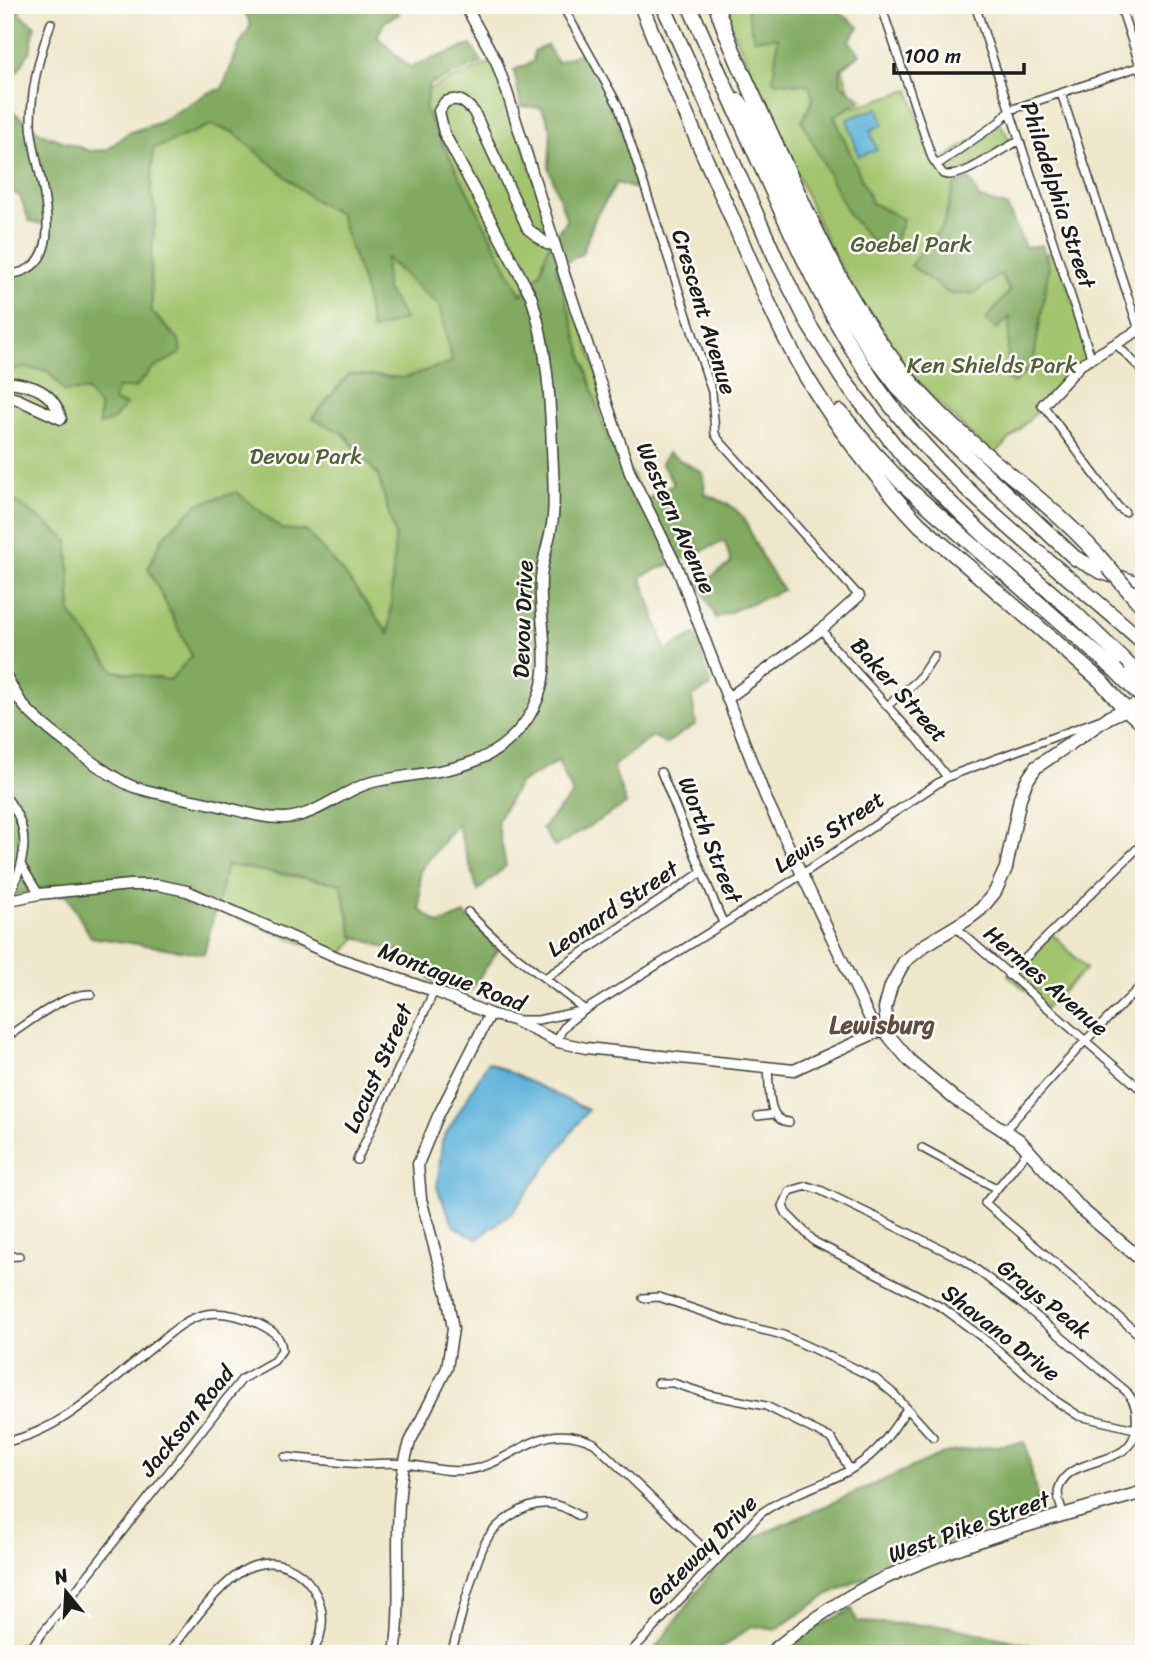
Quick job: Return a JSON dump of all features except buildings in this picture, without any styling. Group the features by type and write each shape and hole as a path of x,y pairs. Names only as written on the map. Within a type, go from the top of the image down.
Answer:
{"highway":[{"path":"632,5 671,79"},
{"path":"641,5 671,79 785,334 806,377 837,423 902,506 1101,681 1126,710"},
{"path":"663,5 777,261 809,325 861,405 907,461 972,524 1140,675 1122,689 1113,688 1101,681"},
{"path":"689,5 817,289 835,322 891,405 943,466 987,508 1144,643"},
{"path":"716,5 732,48 823,247 855,307 904,375 1004,492 1075,558 1100,571 1144,586"},
{"path":"717,68 750,117 827,281 851,323 901,391 962,443 1012,478 1071,529 1144,608"},
{"path":"785,334 856,432 914,494 1115,670 1144,700"}],"main road":[{"path":"1144,700 1110,717 1036,767 1020,798 1001,882 981,909 910,956 896,974 885,1008 887,1028 894,1045 910,1061 955,1099 1005,1130 1029,1150 1081,1209 1144,1262"},
{"path":"1126,710 1144,726"},
{"name":"West Pike Street","path":"769,1654 815,1618 863,1589 888,1578 995,1536 1144,1492"}],"street":[{"name":"Western Avenue","path":"465,5 496,61 627,466 676,565 765,796 801,875 870,1019 877,1026 887,1028"},
{"name":"Crescent Avenue","path":"562,5 618,105 712,392 715,434 859,596"},
{"path":"881,5 932,158 943,174 955,176 1008,145 1020,141"},
{"name":"Philadelphia Street","path":"975,5 1091,357"},
{"path":"1120,5 1144,78"},
{"path":"5,275 19,272 35,262 43,253 47,241 47,210 32,146 31,122 37,75 51,23"},
{"path":"937,165 999,122 1010,110 1142,66"},
{"path":"1061,93 1141,328 1080,365 1043,405 1119,508 1125,512"},
{"name":"Devou Drive","path":"5,674 17,697 34,716 117,779 146,790 266,817 300,816 352,789 378,781 446,771 472,763 503,745 528,718 539,694 545,669 541,578 551,532 554,496 549,382 539,320 531,296 444,134 439,111 445,102 455,99 465,102 474,112 528,229 547,244 555,245"},
{"path":"1116,344 1144,372"},
{"path":"5,382 26,385 48,393 57,406 61,419 5,396"},
{"path":"727,699 822,629 859,596"},
{"name":"Baker Street","path":"822,629 832,645 919,741 947,777"},
{"path":"887,706 918,680 934,656"},
{"name":"Lewis Street","path":"558,1041 559,1033 585,1010 801,875 947,777 1110,717"},
{"name":"Worth Street","path":"661,772 723,923"},
{"path":"5,796 13,804 24,838 22,866 7,901"},
{"path":"1008,975 1144,842"},
{"path":"22,866 38,894"},
{"name":"Leonard Street","path":"544,978 702,872"},
{"name":"Montague Road","path":"7,901 38,894 146,884 187,891 339,958 513,1020 558,1041 586,1048 799,1070 887,1028"},
{"path":"468,912 521,962 585,1010"},
{"name":"Hermes Avenue","path":"955,927 1144,1092"},
{"path":"1005,1130 1085,1041 1144,983"},
{"name":"Locust Street","path":"357,1160 433,991"},
{"path":"5,1038 63,1000 81,993 91,993"},
{"name":"Lewis Street","path":"513,1020 538,1020 585,1010"},
{"path":"395,1654 398,1623 397,1512 404,1464 410,1442 447,1368 453,1329 447,1294 418,1186 418,1164 438,1116 490,1014"},
{"path":"768,1068 774,1114 780,1120 789,1122"},
{"path":"758,1116 774,1114"},
{"path":"922,1148 996,1188"},
{"path":"1029,1150 985,1203 1136,1332"},
{"name":"Grays Peak","path":"783,1206 790,1191 807,1186 964,1261 1023,1305 1126,1391 1137,1410 1135,1429"},
{"name":"Shavano Drive","path":"783,1206 792,1220 815,1242 943,1308 991,1344 1056,1401 1079,1416 1135,1429"},
{"path":"5,1257 19,1256"},
{"path":"643,1298 659,1297 738,1324 783,1335 876,1379 894,1394 933,1437"},
{"name":"Jackson Road","path":"5,1442 35,1433 79,1407 175,1328 196,1318 213,1314 244,1317 276,1333 282,1345 282,1350 274,1361 242,1379 26,1654"},
{"path":"658,1383 673,1383 710,1395 766,1406 832,1439 850,1470"},
{"name":"Gateway Drive","path":"629,1654 716,1559 768,1508 866,1460 907,1409"},
{"path":"1063,1515 1058,1494 1059,1486 1065,1478 1082,1466 1117,1455 1128,1447 1135,1437 1135,1429"},
{"path":"285,1457 364,1464 404,1464 433,1470 470,1470 486,1466 520,1446 546,1436 580,1437 594,1443 716,1559"},
{"path":"452,1654 477,1563 484,1544 495,1529 519,1512 543,1504 551,1503 579,1516"},
{"path":"167,1654 230,1580 244,1570 264,1564 294,1571 307,1580 316,1593 324,1614 324,1623 321,1638 311,1654"}],"green space":[{"path":"5,5 22,5 19,14 35,26 30,51 18,71 5,71"},
{"name":"Devou Park","path":"242,5 394,5 399,14 385,21 377,37 409,67 471,45 482,62 429,85 425,109 521,295 540,273 550,240 567,221 549,168 551,129 542,108 521,106 514,70 533,62 534,51 547,45 557,62 584,52 611,95 636,189 617,183 596,216 582,254 556,267 603,425 637,505 674,484 661,463 668,453 703,473 705,494 738,511 783,590 716,618 700,585 731,563 725,541 641,576 666,651 695,634 711,686 692,697 696,724 665,744 653,736 613,766 626,804 555,847 542,828 573,794 558,761 519,784 497,821 506,866 478,891 457,824 420,871 420,910 439,924 465,914 498,950 469,992 432,982 418,959 353,936 341,884 227,865 204,954 91,937 60,884 5,896 5,498 14,500 68,540 71,614 114,671 170,680 192,656 148,568 163,537 196,505 237,492 282,529 306,531 346,576 389,634 395,535 378,475 344,434 312,418 349,374 403,378 452,362 440,307 386,258 386,289 405,319 372,331 364,287 339,214 311,198 233,132 211,125 153,149 151,195 156,212 151,256 152,312 179,340 181,353 151,370 135,388 117,388 114,401 126,405 113,420 99,425 100,407 87,391 64,391 48,371 27,368 5,370 5,275 35,262 48,226 29,221 20,196 5,188 5,106 43,134 90,151 107,150 128,133 158,123 208,93 222,89 240,44 251,25"},
{"name":"Goebel Park","path":"721,5 821,5 855,107 909,90 932,157 939,162 999,122 1012,143 955,176 1016,272 1056,249 1091,357 993,456 931,396 890,350 832,253"},
{"path":"746,5 837,5 839,12 859,27 849,41 860,54 840,70 841,84 862,100 834,116 872,203 903,219 894,246 874,244 849,215 802,121 813,99 809,85 773,81 778,37 754,39"},
{"name":"Devou Park","path":"374,57 405,100 496,60 625,460 655,526 560,620 456,821 339,958 158,885 5,901 5,275 25,270 45,248 43,194"},
{"path":"969,178 980,199 1007,206 1025,247 1042,245 1049,267 1033,365 1014,383 1006,379 1010,317 997,329 986,320 1009,291 1001,274 975,293 951,295 910,265 943,226 954,186"},
{"path":"1049,933 1086,969 1046,1008 1008,975"},
{"path":"1025,1442 1040,1508 902,1561 829,1594 775,1630 752,1626 713,1654 651,1654 723,1557 751,1539 944,1453"},
{"path":"852,1609 857,1622 946,1626 1060,1654 783,1654 813,1629"}],"water":[{"path":"878,108 883,125 870,130 877,150 859,156 847,119"},
{"path":"488,1062 588,1110 512,1213 477,1239 454,1226 437,1188 442,1141"}],"district":[{"name":"Lewisburg","path":"882,1025"}],"park label":[{"name":"Ken Shields Park","path":"992,365"}]}
